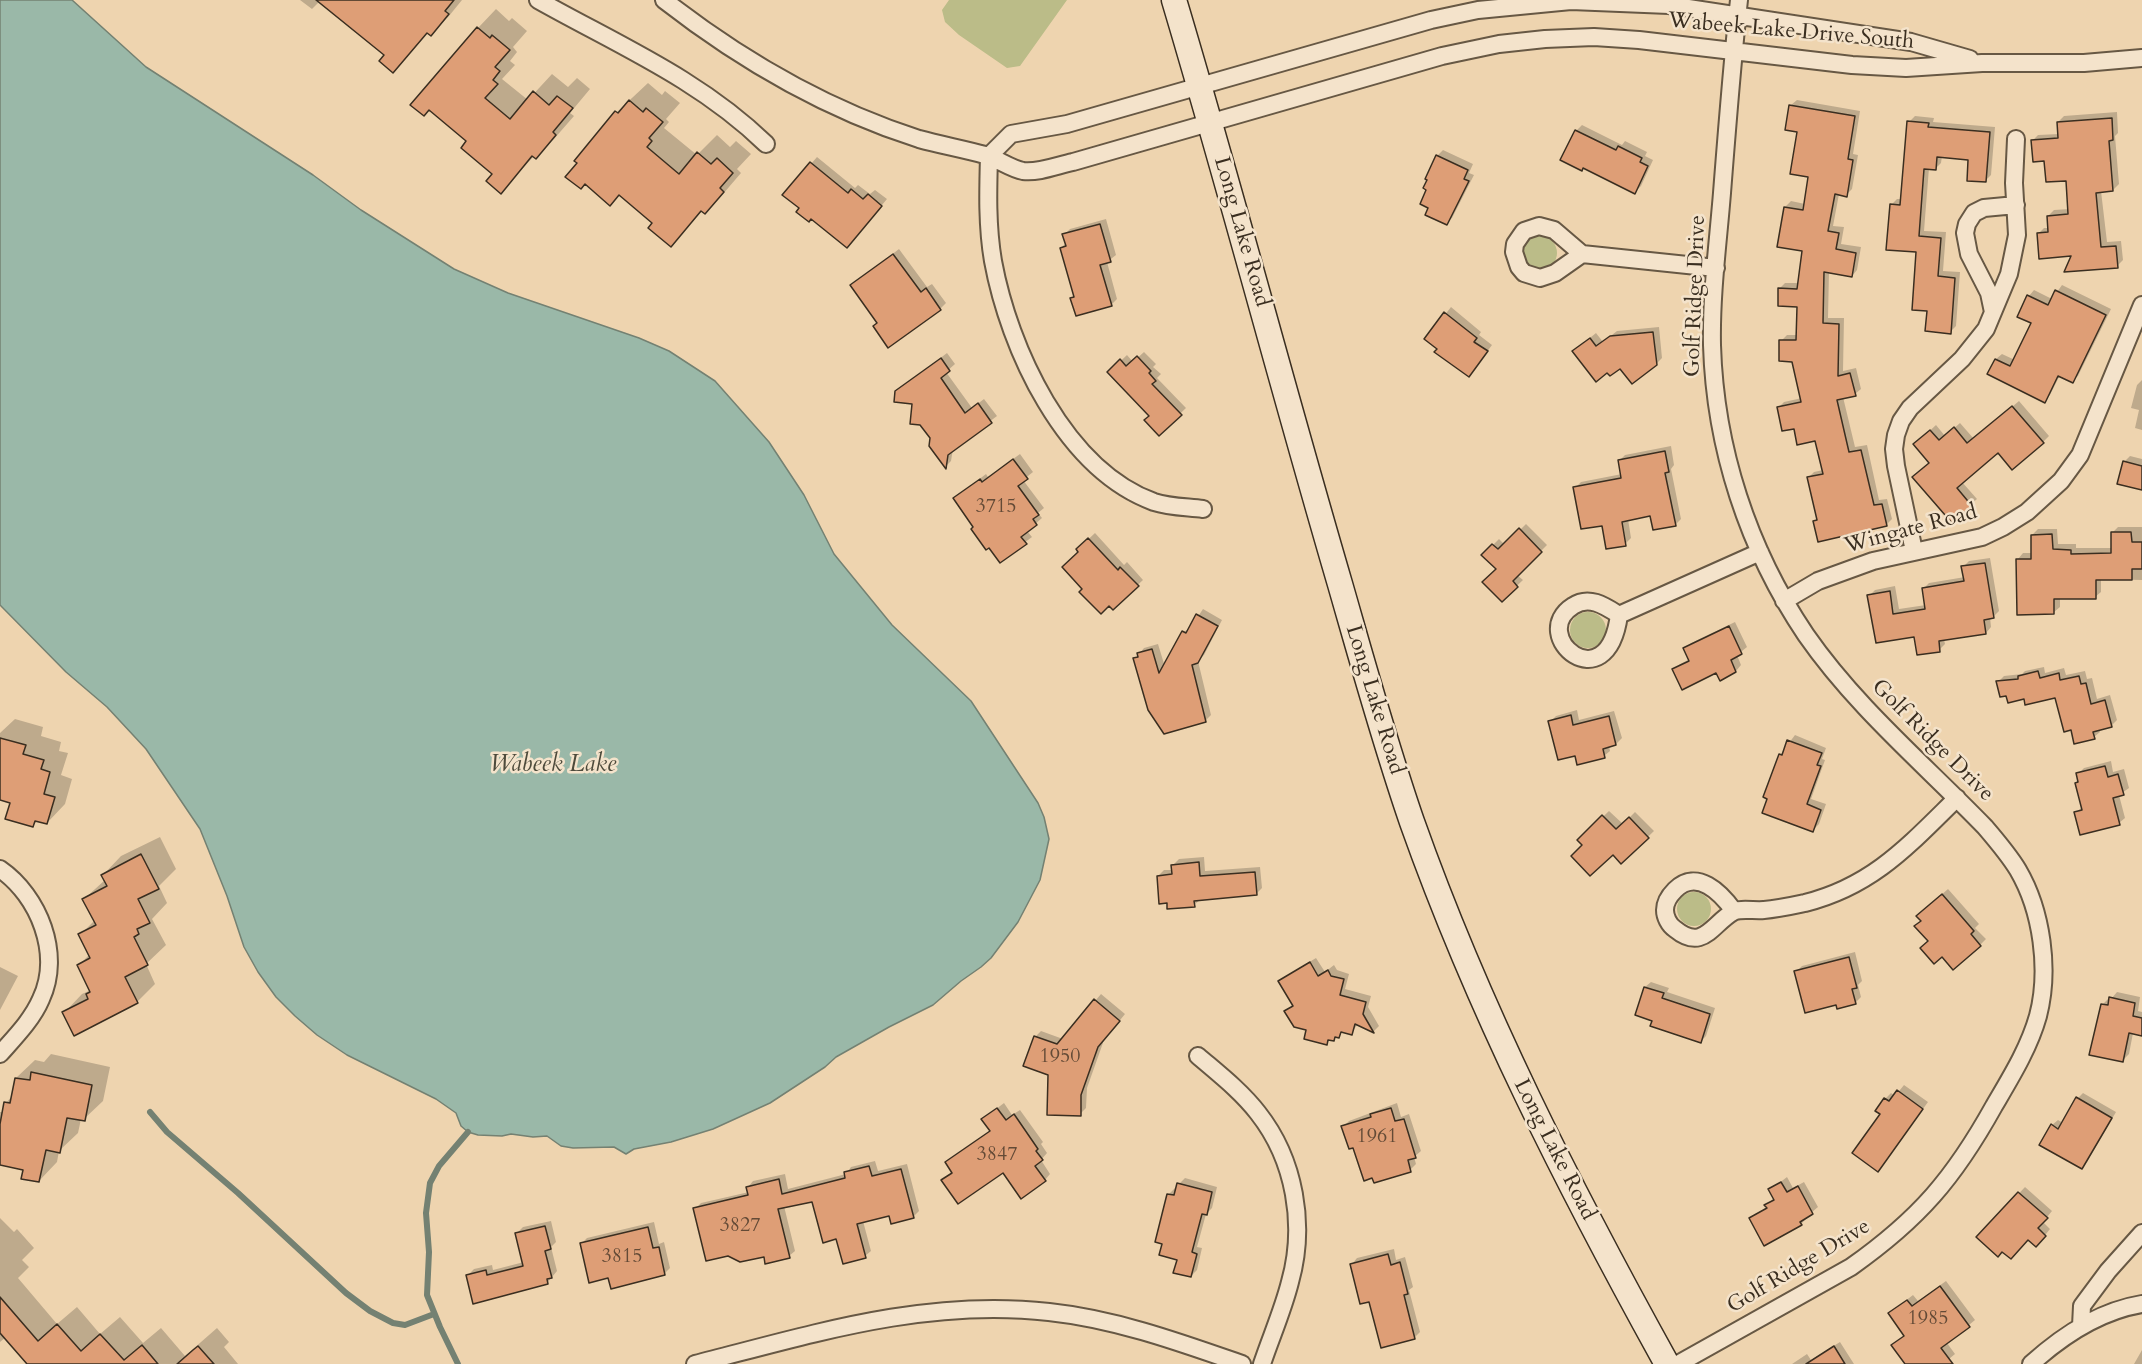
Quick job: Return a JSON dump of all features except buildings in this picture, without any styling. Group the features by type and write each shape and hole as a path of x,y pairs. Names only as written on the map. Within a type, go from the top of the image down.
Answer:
{"main road":[{"name":"Long Lake Road","path":"1174,0 1211,123 1380,723 1412,821 1449,919 1511,1065 1565,1174 1667,1364"}],"street":[{"path":"538,0 682,78 720,103 766,144"},
{"name":"Wabeek Lake Drive South","path":"664,0 746,59 804,91 919,139 989,156 1023,171 1047,168 1211,123 1442,56 1545,39 1594,37 1852,65 1906,68 1982,63 2084,63 2142,58"},
{"name":"Wabeek Lake Drive South","path":"989,156 1011,134 1067,124 1431,20 1478,10 1559,1 1613,1 1738,7 1911,42 1982,63"},
{"name":"Golf Ridge Drive","path":"1678,1364 1851,1267 1903,1227 1941,1188 1966,1155 2016,1068 2029,1040 2042,999 2041,942 2036,914 2019,872 2003,848 1958,798 1854,696 1807,636 1784,601 1760,552 1732,478 1716,399 1712,343 1738,7"},
{"path":"1914,551 1896,466 1894,449 1896,435 1901,421 1910,408 1975,344 1986,329 2009,274 2018,228 2014,183 2016,139"},
{"path":"989,156 987,198 993,261 1000,291 1012,325 1034,380 1046,401 1075,442 1110,478 1154,502 1175,507 1203,509"},
{"path":"1993,312 1989,293 1969,254 1965,233 1967,224 1974,213 1984,208 2016,205"},
{"path":"1582,254 1716,268"},
{"name":"Wingate Road","path":"1784,601 1837,573 1914,551 1982,537 2027,512 2061,481 2085,445 2142,305"},
{"path":"1619,615 1760,552"},
{"path":"1734,911 1790,906 1848,888 1877,872 1903,851 1958,798"},
{"path":"0,869 14,880 37,912 44,929 49,956 48,975 42,999 23,1028 0,1054"},
{"path":"1198,1056 1228,1081 1259,1114 1282,1156 1294,1194 1298,1216 1295,1260 1290,1282 1262,1364"},
{"path":"2081,1326 2082,1306 2108,1271 2142,1233"},
{"path":"2031,1364 2063,1337 2081,1326 2119,1310 2142,1304"},
{"path":"695,1364 839,1327 884,1318 959,1309 1011,1309 1080,1317 1155,1334 1242,1364"}],"green space":[{"path":"949,0 1067,0 1020,66 1007,68 959,35 945,22 942,10"},
{"path":"1540,236 1552,241 1557,253 1552,265 1540,270 1528,265 1523,253 1528,241"},
{"path":"1588,612 1600,618 1606,630 1600,642 1588,648 1576,642 1570,630 1576,618"},
{"path":"1694,892 1706,897 1711,909 1706,921 1694,926 1682,921 1677,909 1682,897"}],"water":[{"name":"Wabeek Lake","path":"0,0 72,0 146,67 454,269 508,293 639,338 669,351 715,381 769,442 804,495 834,554 892,625 971,701 1038,803 1049,839 1040,880 1018,922 991,958 933,1005 836,1057 825,1067 770,1103 713,1129 671,1142 634,1149 626,1154 614,1147 561,1146 547,1136 478,1135 468,1132 461,1126 456,1113 436,1099 347,1055 317,1035 295,1016 276,997 244,947 227,896 200,829 146,749 107,707 66,672 0,605"}],"waterway":[{"path":"150,1112 167,1132 238,1193 346,1293 370,1311 393,1323 405,1325 434,1314"},
{"path":"458,1364 427,1295 429,1252 426,1213 430,1183 439,1166 468,1132"}]}
